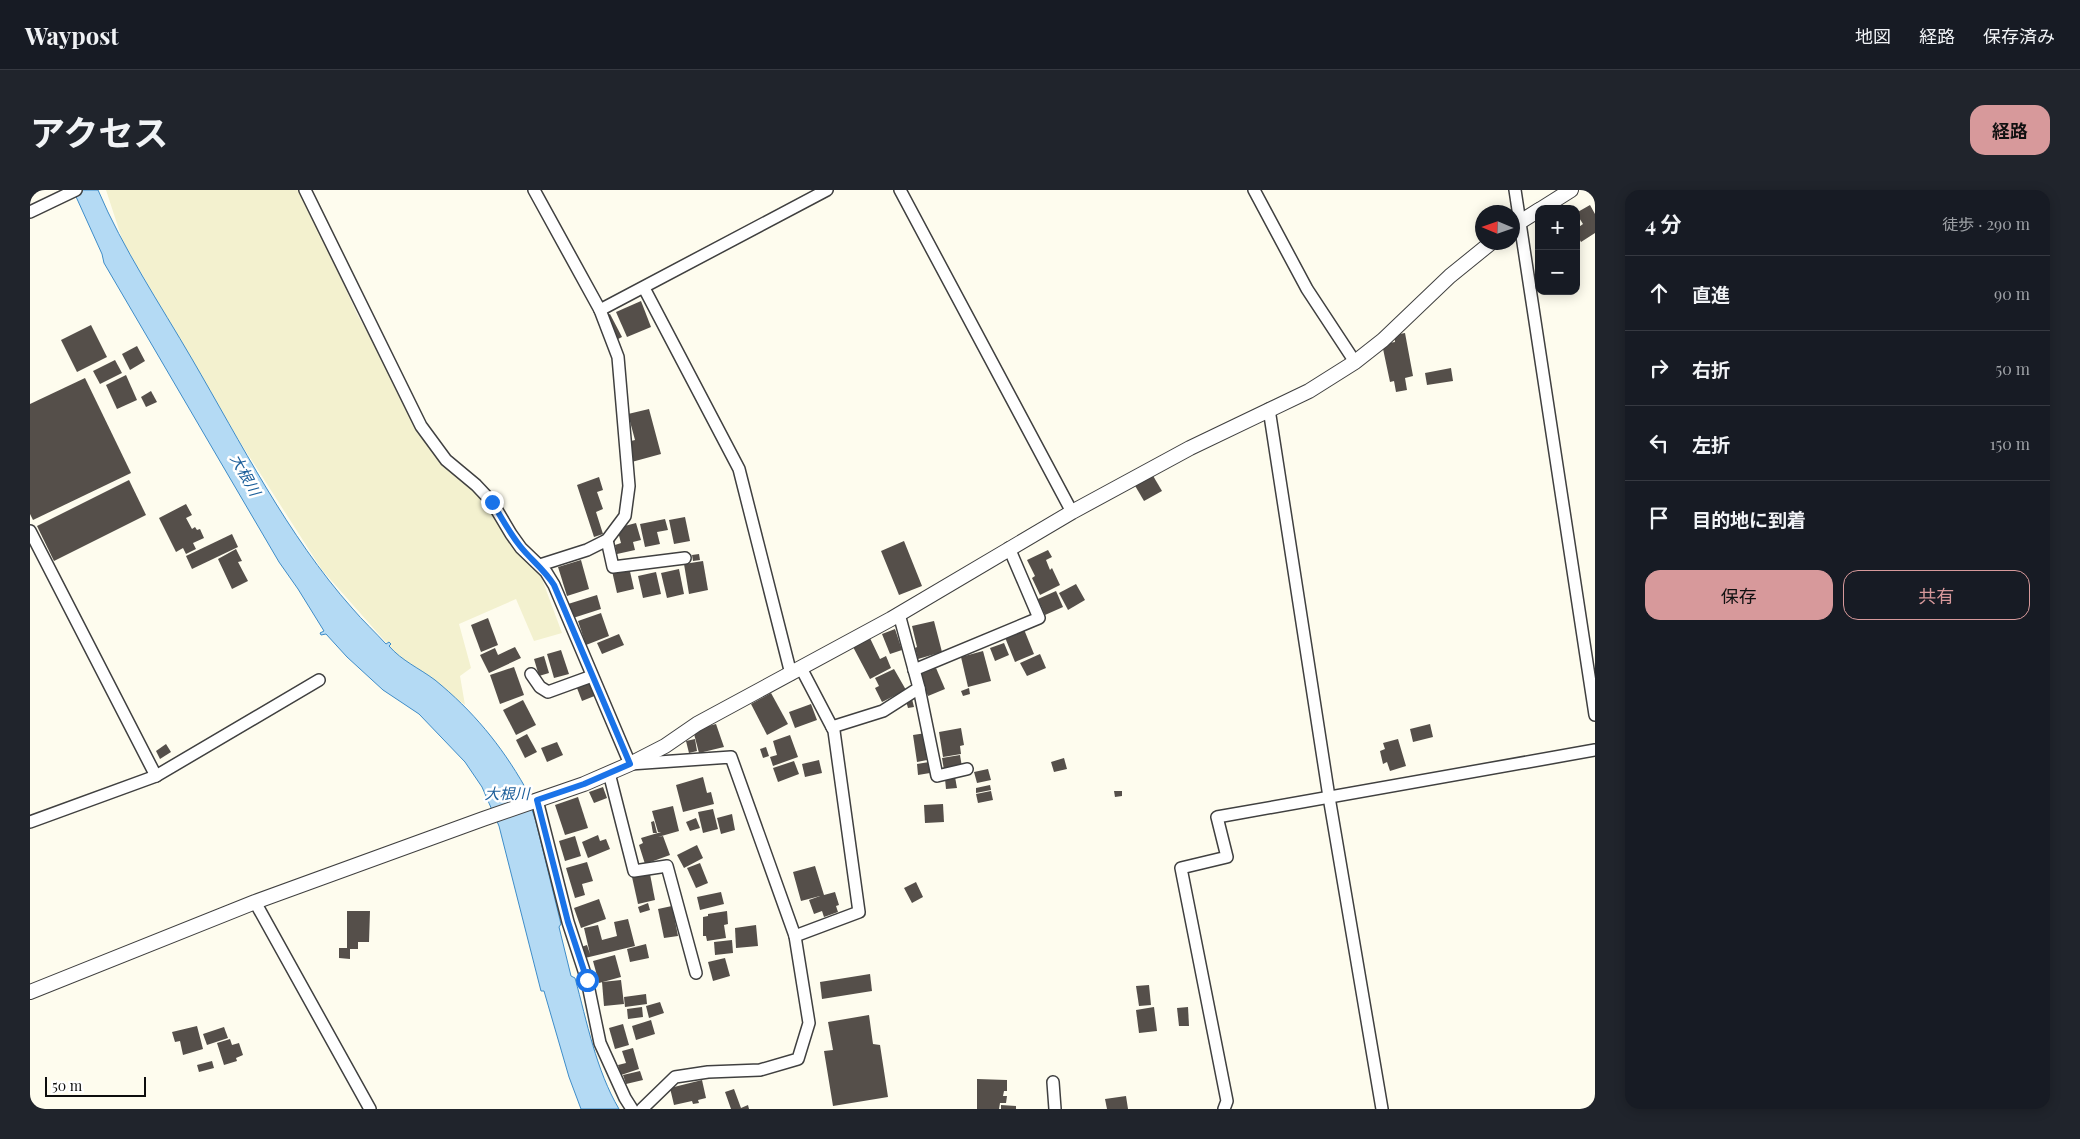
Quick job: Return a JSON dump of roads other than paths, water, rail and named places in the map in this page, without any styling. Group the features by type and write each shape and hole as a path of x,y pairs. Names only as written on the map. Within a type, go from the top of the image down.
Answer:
{"street":[{"path":"30,212 76,190"},
{"path":"305,190 421,426 446,460 476,485 492,502 521,548 540,565 554,585 630,764"},
{"path":"534,190 600,310 618,357 629,486 625,516 607,540 587,550 540,565"},
{"path":"600,310 827,190"},
{"path":"900,190 1072,512"},
{"path":"1254,190 1307,289 1354,362"},
{"path":"1515,190 1515,205"},
{"path":"1548,205 1571,190"},
{"path":"1520,222 1535,213"},
{"path":"30,992 255,902 609,774 630,764 665,746 697,724 898,614 1072,512 1190,448 1309,390 1354,362 1383,340 1450,276 1482,250"},
{"path":"1520,250 1595,714"},
{"path":"644,288 739,469 796,671 832,727 860,912 795,936"},
{"path":"1269,409 1329,797 1382,1109"},
{"path":"30,531 156,776"},
{"path":"607,540 613,567 685,558"},
{"path":"914,670 1039,618 1009,548"},
{"path":"898,614 919,688 937,776 967,769"},
{"path":"532,674 540,687 548,692 592,676"},
{"path":"30,822 156,776 319,680"},
{"path":"832,727 883,711 919,688"},
{"path":"1224,1109 1226,1101 1181,868 1227,857 1217,817 1595,750"},
{"path":"630,764 731,757 795,936 809,1023 798,1060 760,1070 708,1072 675,1077 642,1109"},
{"path":"609,774 634,871 667,866 696,973"},
{"path":"537,800 568,922 587,980 600,1043 632,1109"},
{"path":"255,902 370,1109"},
{"path":"1053,1082 1054,1109"}],"water":[{"name":"大根川","path":"73,190 98,190 130,255 247,456 286,520 329,580 356,613 386,644 389,642 391,644 389,646 394,651 435,680 474,716 496,743 525,787 528,788 526,791 536,822 561,924 559,927 571,976 575,978 598,1062 619,1109 581,1109 569,1077 544,991 541,991 499,826 482,787 465,762 419,714 383,690 347,657 326,634 321,635 320,633 324,631 279,562 104,263 102,254"}]}
